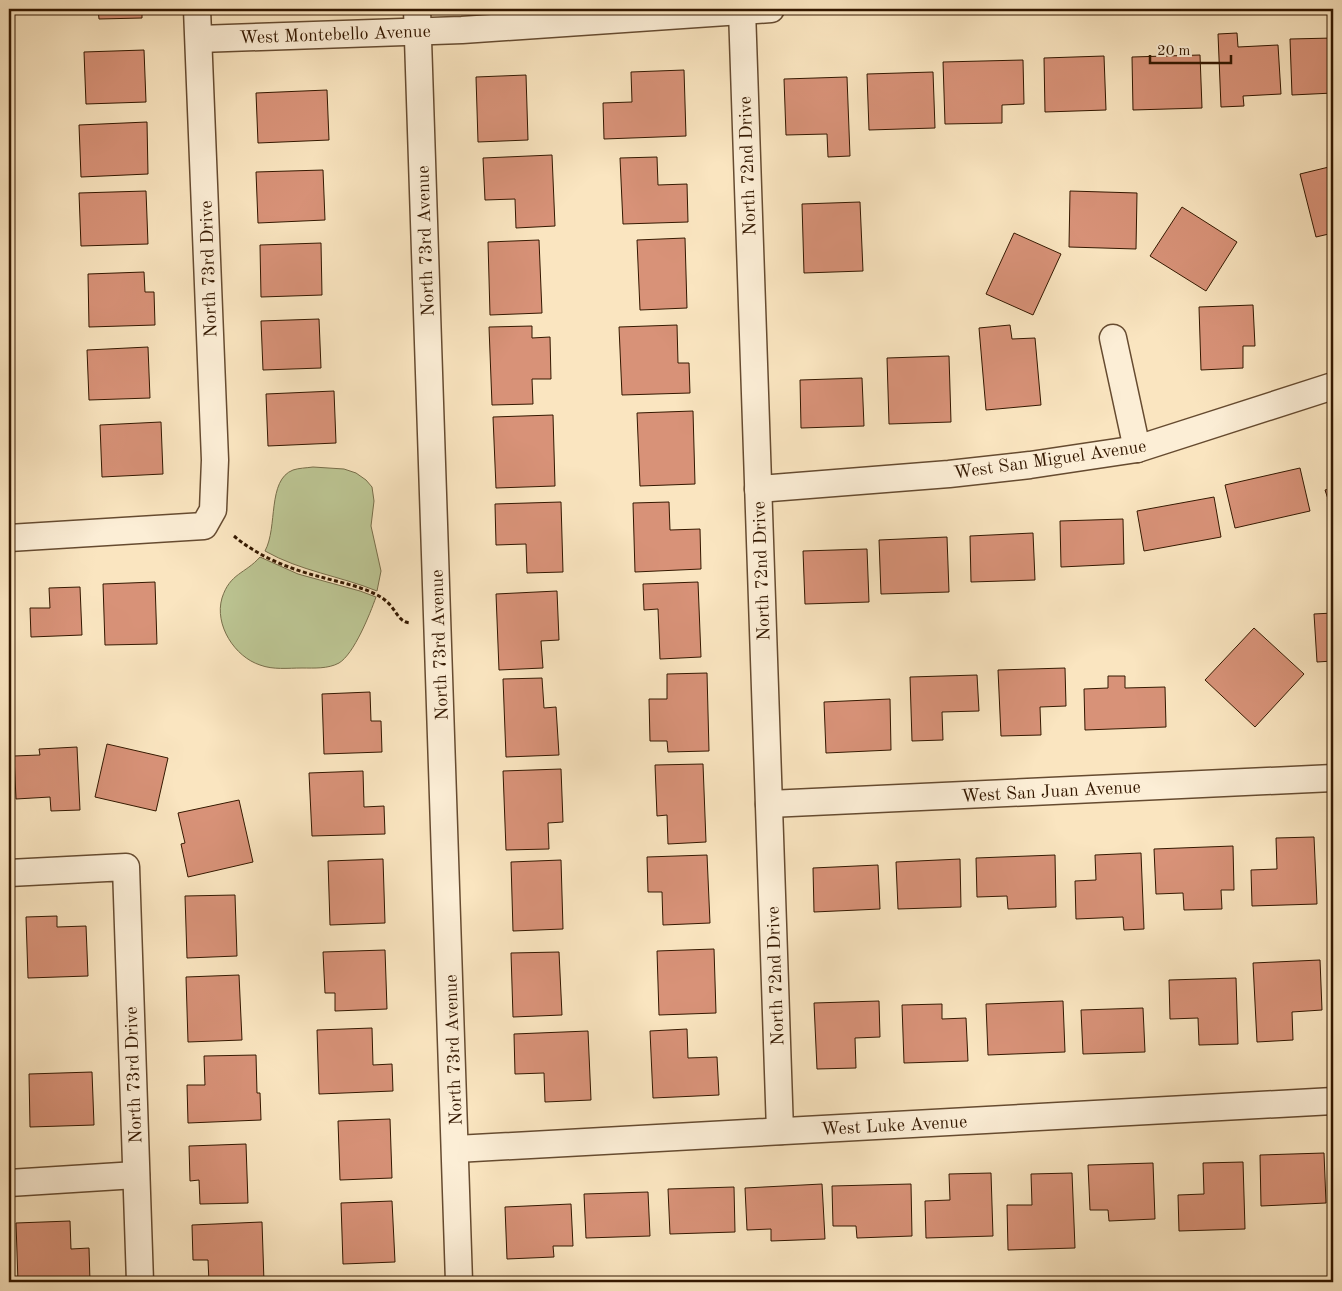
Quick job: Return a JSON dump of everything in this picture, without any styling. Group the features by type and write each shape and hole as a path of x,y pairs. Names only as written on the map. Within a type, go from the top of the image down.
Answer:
{"street":[{"name":"North 73rd Drive","path":"9,538 204,526 212,510 215,460 197,9"},
{"name":"West Montebello Avenue","path":"199,39 418,20 462,30 771,9"},
{"name":"North 72nd Drive","path":"742,10 780,1131"},
{"name":"North 73rd Avenue","path":"418,20 459,1282"},
{"path":"1113,338 1137,449"},
{"name":"West San Miguel Avenue","path":"758,489 949,474 1030,465 1137,449 1333,386"},
{"name":"West San Juan Avenue","path":"769,804 1333,778"},
{"name":"North 73rd Drive","path":"9,873 126,867 140,1282"},
{"name":"West Luke Avenue","path":"456,1149 1333,1101"},
{"path":"9,1183 136,1175"}],"path":[{"path":"234,536 256,552 292,568 350,584 375,594 389,604 398,617 406,623 410,623"}],"green space":[{"path":"313,467 344,469 356,473 372,487 374,501 371,526 381,571 377,591 292,564 265,551 269,541 279,484 285,475 293,470"},
{"path":"260,557 298,574 376,597 356,643 339,663 321,668 270,668 251,661 242,655 229,639 221,619 220,608 225,590 229,583"}],"building":[{"path":"98,9 142,9 142,18 99,19"},
{"path":"1237,33 1238,47 1278,45 1281,94 1243,96 1244,106 1221,107 1218,34"},
{"path":"1333,38 1333,93 1292,95 1290,39"},
{"path":"144,50 146,102 86,104 84,52"},
{"path":"1200,55 1202,108 1133,110 1132,57"},
{"path":"1104,56 1106,110 1045,112 1044,58"},
{"path":"1023,60 1024,104 1002,105 1002,123 945,124 943,62"},
{"path":"684,70 686,136 604,139 603,103 632,102 631,72"},
{"path":"933,72 935,128 869,130 867,74"},
{"path":"526,75 528,140 478,142 476,77"},
{"path":"847,77 850,156 828,157 827,134 786,135 784,79"},
{"path":"327,90 329,140 258,143 256,93"},
{"path":"147,122 148,174 81,177 79,125"},
{"path":"552,155 555,226 516,228 515,199 485,200 483,158"},
{"path":"657,157 658,185 687,184 688,222 623,224 620,158"},
{"path":"1333,166 1333,233 1316,237 1300,174"},
{"path":"323,170 325,220 258,223 256,172"},
{"path":"146,191 148,244 81,246 79,193"},
{"path":"1070,191 1137,193 1136,249 1069,247"},
{"path":"860,202 863,271 804,273 802,204"},
{"path":"1182,207 1237,242 1206,291 1150,256"},
{"path":"1014,233 1061,254 1033,315 986,294"},
{"path":"685,238 687,308 640,310 637,240"},
{"path":"539,240 542,313 490,315 488,242"},
{"path":"321,243 322,295 261,297 260,245"},
{"path":"144,272 145,292 154,292 155,325 89,327 88,274"},
{"path":"1253,305 1255,346 1243,346 1243,368 1201,370 1199,307"},
{"path":"319,319 321,368 263,370 261,321"},
{"path":"677,325 678,363 689,363 690,393 622,395 619,327"},
{"path":"1010,325 1012,339 1035,338 1041,405 986,410 979,328"},
{"path":"532,326 532,338 550,337 551,379 532,379 533,404 492,405 489,327"},
{"path":"148,347 150,398 89,400 87,350"},
{"path":"949,356 951,422 889,424 887,358"},
{"path":"862,378 864,426 801,428 800,380"},
{"path":"334,391 336,443 268,446 266,394"},
{"path":"693,411 695,484 640,486 637,413"},
{"path":"553,415 555,486 496,488 493,417"},
{"path":"161,422 163,474 102,477 100,425"},
{"path":"1300,468 1310,511 1235,528 1225,485"},
{"path":"1333,488 1333,514 1325,490"},
{"path":"1214,497 1221,537 1144,551 1137,511"},
{"path":"561,502 563,572 527,573 526,544 496,545 495,504"},
{"path":"669,502 670,530 700,529 701,569 635,572 633,503"},
{"path":"1123,519 1124,564 1061,567 1060,521"},
{"path":"1033,533 1035,580 971,582 970,536"},
{"path":"947,537 949,592 881,594 879,540"},
{"path":"867,549 869,602 805,604 803,551"},
{"path":"155,582 157,644 105,645 103,584"},
{"path":"698,582 701,657 660,659 658,609 644,610 643,584"},
{"path":"80,587 82,635 31,637 30,608 50,608 49,588"},
{"path":"557,591 559,640 541,641 543,668 499,670 496,594"},
{"path":"1333,613 1333,661 1317,662 1314,614"},
{"path":"1254,628 1304,674 1255,727 1205,680"},
{"path":"1065,668 1066,706 1040,707 1041,735 1001,736 998,670"},
{"path":"707,673 709,751 668,752 667,741 650,741 649,699 667,699 667,674"},
{"path":"977,675 979,711 942,712 943,740 912,741 910,677"},
{"path":"1108,676 1125,676 1125,688 1165,687 1166,727 1085,730 1084,689 1108,688"},
{"path":"542,678 544,708 556,707 559,755 506,757 503,679"},
{"path":"370,692 371,721 381,721 382,752 324,754 322,694"},
{"path":"890,699 891,750 826,753 824,702"},
{"path":"107,744 168,758 156,811 95,797"},
{"path":"77,747 80,810 51,811 50,797 16,799 14,756 40,755 39,749"},
{"path":"703,764 706,842 668,844 667,815 657,816 655,765"},
{"path":"561,769 563,822 548,823 549,849 506,850 503,771"},
{"path":"363,771 364,807 384,806 385,834 312,836 309,773"},
{"path":"239,800 253,862 188,877 181,844 185,843 178,813"},
{"path":"1314,837 1317,904 1252,906 1251,870 1277,869 1276,838"},
{"path":"1233,846 1234,890 1221,890 1222,909 1184,910 1183,893 1156,894 1154,849"},
{"path":"1141,853 1144,929 1124,930 1123,917 1076,919 1075,881 1096,880 1095,855"},
{"path":"707,855 710,923 663,925 662,892 648,892 647,857"},
{"path":"1055,855 1056,907 1008,909 1007,896 977,897 976,858"},
{"path":"383,859 385,923 330,925 328,861"},
{"path":"960,859 961,907 898,909 896,862"},
{"path":"561,860 563,929 513,931 511,862"},
{"path":"878,865 880,909 814,912 813,868"},
{"path":"235,895 237,956 187,958 185,896"},
{"path":"57,916 57,927 86,926 88,976 28,978 26,917"},
{"path":"714,949 716,1013 659,1015 657,951"},
{"path":"385,950 387,1009 335,1011 335,993 325,993 323,952"},
{"path":"559,952 562,1015 513,1017 511,953"},
{"path":"1320,960 1322,1010 1292,1012 1293,1040 1257,1042 1253,963"},
{"path":"239,975 242,1040 188,1042 186,977"},
{"path":"1236,978 1238,1044 1199,1045 1198,1018 1170,1019 1169,980"},
{"path":"879,1001 880,1037 855,1038 856,1068 817,1069 814,1003"},
{"path":"1063,1001 1065,1052 988,1055 986,1004"},
{"path":"942,1004 942,1019 966,1018 968,1061 904,1063 902,1005"},
{"path":"1143,1008 1145,1052 1083,1054 1081,1010"},
{"path":"372,1028 373,1065 392,1064 393,1091 319,1094 317,1030"},
{"path":"687,1029 688,1058 717,1057 719,1095 653,1098 650,1031"},
{"path":"588,1031 591,1100 545,1102 544,1073 515,1074 514,1034"},
{"path":"256,1055 257,1093 260,1093 261,1120 188,1123 187,1085 205,1085 204,1056"},
{"path":"92,1072 94,1125 30,1127 29,1074"},
{"path":"9,1075 11,1127 9,1127"},
{"path":"390,1119 392,1178 340,1180 338,1121"},
{"path":"246,1144 248,1203 200,1204 199,1180 190,1181 189,1146"},
{"path":"1324,1153 1326,1203 1261,1206 1260,1155"},
{"path":"1243,1162 1245,1229 1179,1231 1178,1195 1204,1194 1203,1163"},
{"path":"1153,1163 1155,1219 1109,1221 1108,1210 1090,1210 1088,1165"},
{"path":"991,1173 993,1236 926,1238 925,1201 950,1200 949,1174"},
{"path":"1072,1173 1075,1248 1008,1250 1007,1205 1032,1205 1031,1174"},
{"path":"822,1184 825,1239 771,1241 771,1229 747,1230 745,1188"},
{"path":"911,1184 912,1236 857,1238 856,1226 833,1226 832,1186"},
{"path":"734,1187 735,1232 670,1234 668,1189"},
{"path":"648,1192 650,1236 586,1238 584,1194"},
{"path":"392,1201 395,1262 343,1264 341,1203"},
{"path":"571,1204 573,1246 553,1246 554,1257 507,1259 505,1207"},
{"path":"70,1221 71,1249 89,1248 90,1282 18,1282 16,1223"},
{"path":"262,1222 264,1282 209,1282 208,1260 193,1260 192,1225"}]}
